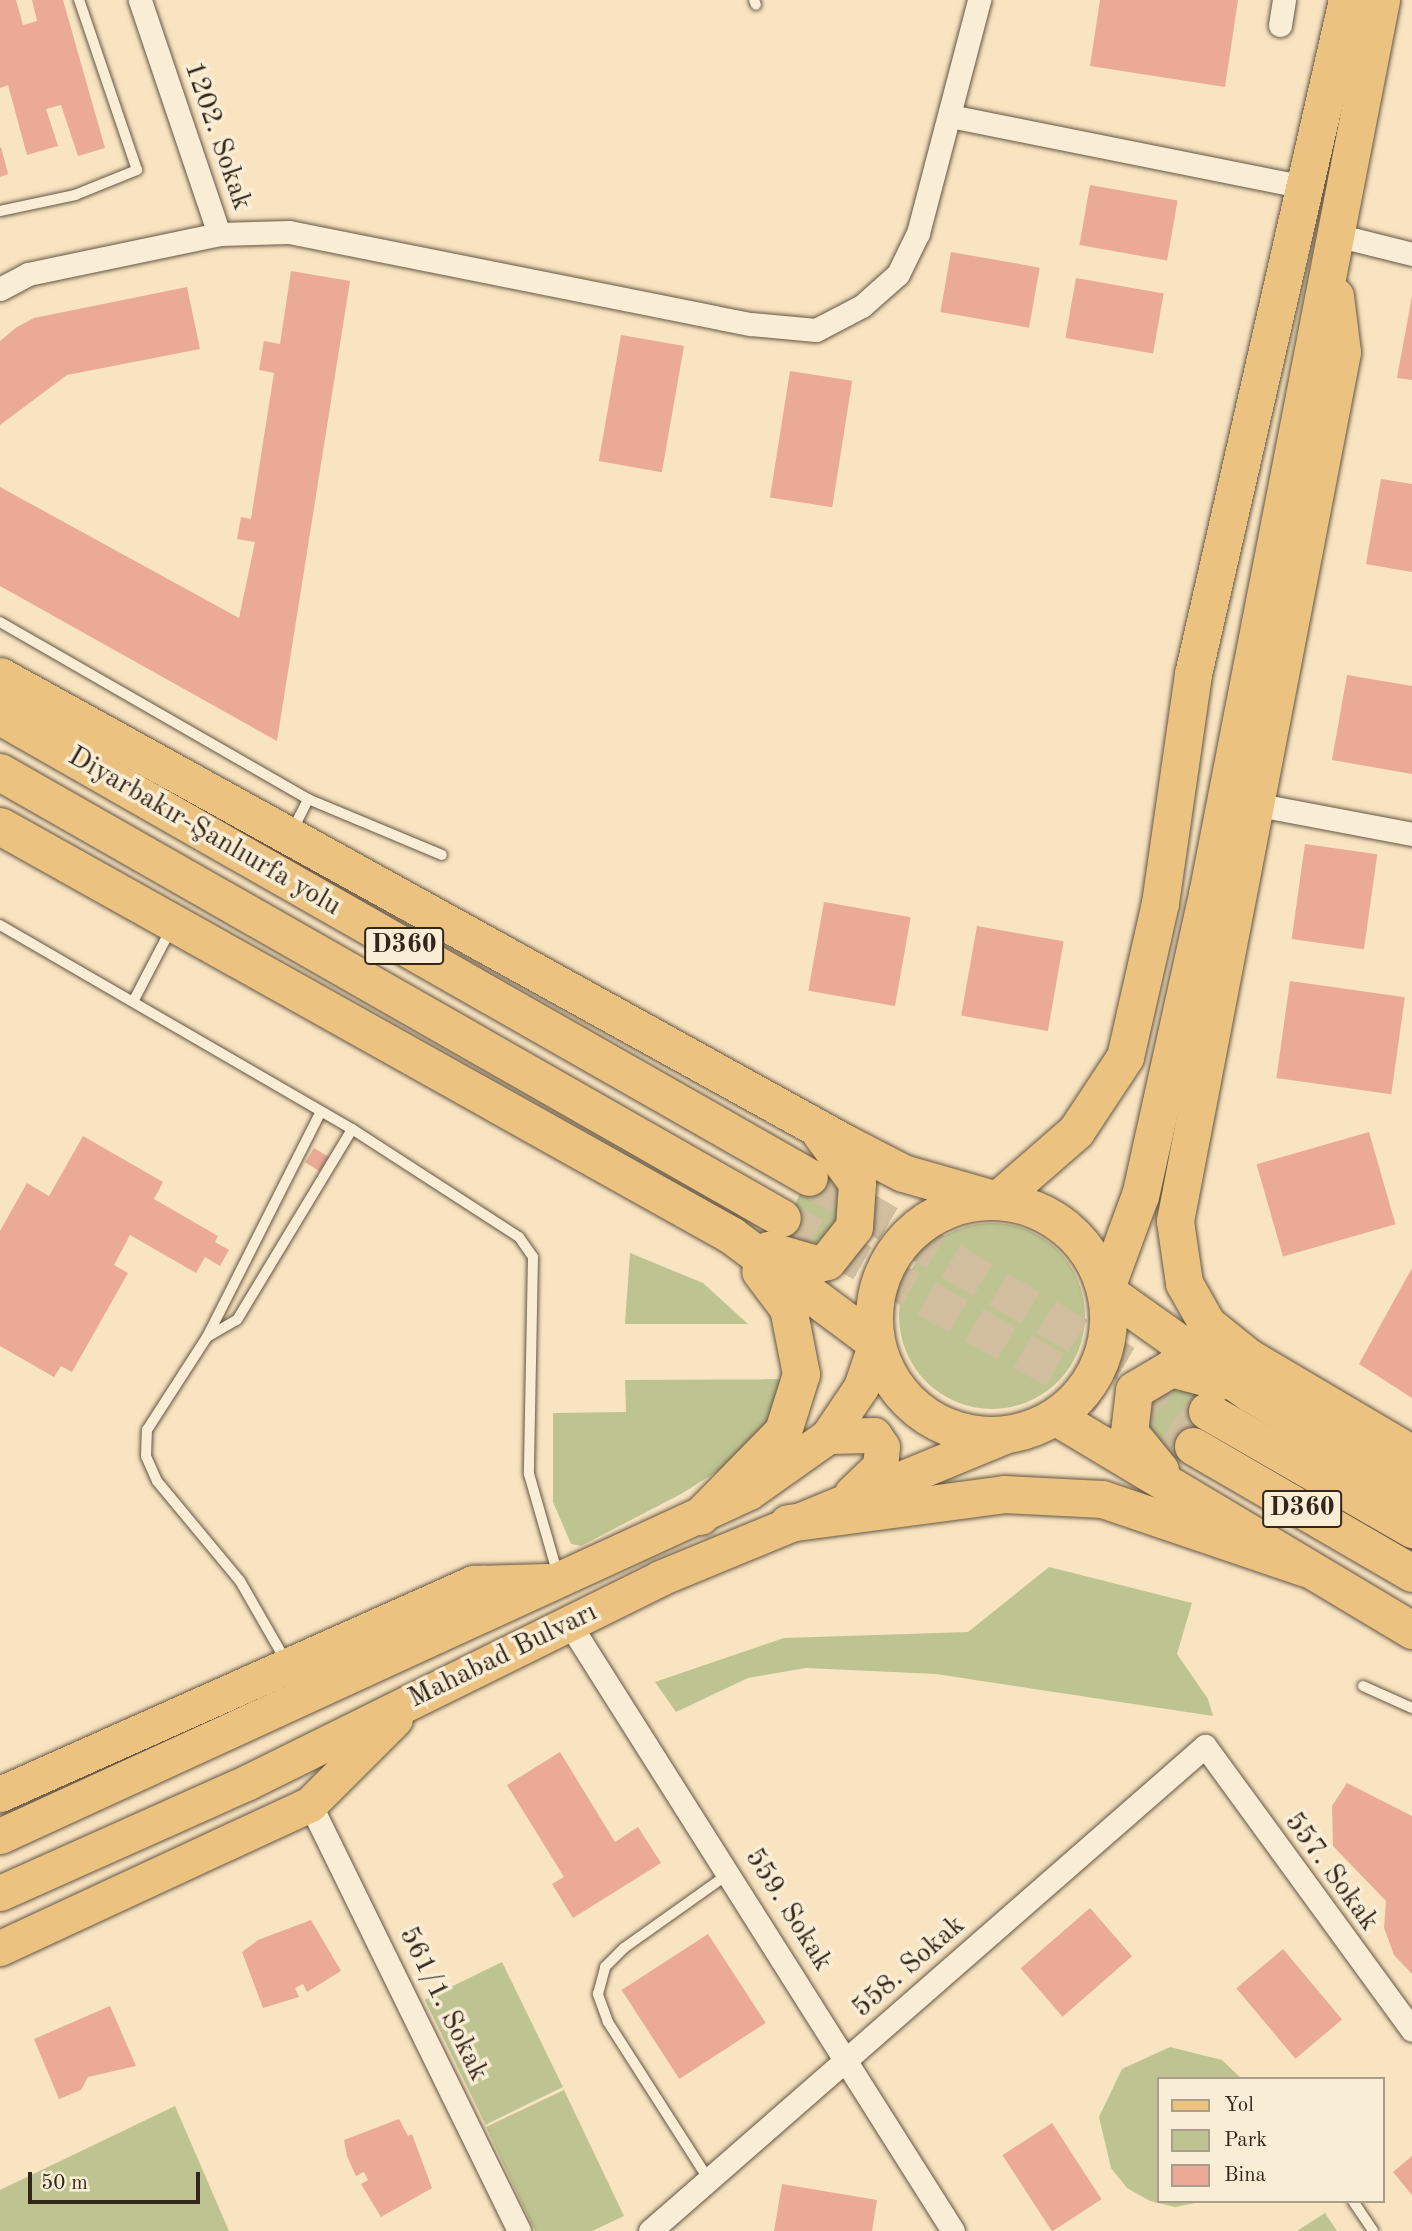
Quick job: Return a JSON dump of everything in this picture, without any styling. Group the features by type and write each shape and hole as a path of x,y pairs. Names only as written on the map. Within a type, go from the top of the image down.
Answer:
{"highway":[{"path":"0,676 289,838 816,1128 903,1173 997,1200 1034,1208 1066,1227 1090,1255 1105,1290 1109,1319 1098,1365 1078,1398 1056,1417 1012,1433 984,1436 946,1427 914,1407 890,1378 876,1343 879,1284 901,1242 939,1213 997,1200 1076,1131 1125,1056 1160,903 1193,674 1347,0"},
{"path":"1105,1290 1140,1195 1207,894 1331,272 1381,0"},
{"path":"1331,272 1342,352 1259,805 1175,1221 1184,1283 1208,1324 1248,1357 1412,1454"},
{"name":"Diyarbakır-Şanlıurfa yolu","path":"0,716 809,1177"},
{"name":"Diyarbakır-Şanlıurfa yolu","path":"0,772 782,1218"},
{"path":"0,826 731,1235 799,1263 827,1261 843,1245 854,1227 858,1183 816,1128"},
{"path":"731,1235 876,1343"},
{"path":"700,1516 783,1431 801,1374 788,1308 731,1235"},
{"path":"1105,1290 1250,1393 1412,1490"},
{"path":"1186,1497 1135,1444 1128,1407 1134,1391 1171,1368 1250,1393"},
{"name":"D360","path":"1207,1411 1412,1529"},
{"path":"1056,1417 1412,1630"},
{"name":"D360","path":"1192,1446 1412,1573"},
{"path":"788,1523 1004,1494 1102,1499 1306,1568"}],"main road":[{"name":"Mahabad Bulvarı","path":"0,1836 749,1492 828,1436 861,1387 876,1343"},
{"name":"Mahabad Bulvarı","path":"0,1893 414,1699 569,1623 788,1523 1012,1433"},
{"path":"828,1436 874,1435 882,1447 880,1466 847,1498"},
{"path":"0,1794 472,1583 560,1581"},
{"path":"0,1948 310,1804 414,1699"}],"street":[{"name":"1202. Sokak","path":"0,289 28,274 219,234 140,0"},
{"path":"219,234 289,232 751,324 816,330 862,306 898,274 918,233 979,0"},
{"path":"1280,25 1284,0"},
{"path":"950,116 1305,187"},
{"path":"1336,235 1412,254"},
{"path":"1259,805 1412,834"},
{"name":"559. Sokak","path":"569,1623 730,1872 953,2231"},
{"name":"557. Sokak","path":"1205,1746 1412,2030"},
{"name":"558. Sokak","path":"650,2231 1205,1746"},
{"name":"561/1. Sokak","path":"310,1804 519,2231"}],"lane":[{"path":"0,211 75,195 137,170 79,0"},
{"path":"0,622 309,799 442,855"},
{"path":"289,838 309,799"},
{"path":"134,1000 174,922"},
{"path":"0,925 134,1000 319,1115 352,1129 519,1237 533,1257 528,1474 560,1581"},
{"path":"288,1665 240,1581 157,1481 146,1456 147,1430 207,1337 319,1115"},
{"path":"207,1337 237,1320 352,1129"},
{"path":"1363,1686 1412,1709"},
{"path":"709,2180 608,2022 598,1994 605,1967 624,1948 730,1872"},
{"path":"1354,2203 1373,2231"}],"green space":[{"path":"815,1163 833,1178 844,1211 829,1236 809,1246 777,1241"},
{"path":"992,1223 1028,1230 1058,1250 1078,1280 1085,1316 1078,1352 1058,1382 1028,1402 992,1409 956,1402 926,1382 906,1352 899,1316 906,1280 926,1250 956,1230"},
{"path":"630,1253 703,1283 748,1324 625,1324"},
{"path":"792,1379 750,1451 681,1494 581,1546 571,1544 553,1502 553,1413 626,1412 625,1380"},
{"path":"1183,1383 1206,1389 1164,1462 1143,1440 1148,1401"},
{"path":"1049,1567 1192,1603 1177,1654 1208,1699 1213,1716 936,1674 806,1668 748,1678 676,1712 655,1682 784,1638 968,1632"},
{"path":"502,1962 563,2087 486,2125 425,2000"},
{"path":"1170,2047 1222,2060 1240,2077 1156,2077 1156,2202 1127,2188 1111,2168 1099,2117 1122,2069"},
{"path":"564,2090 624,2216 592,2231 535,2231 486,2127"},
{"path":"175,2106 229,2231 0,2231 0,2190"},
{"path":"1158,2203 1195,2203 1175,2207"},
{"path":"1325,2213 1337,2231 1297,2231"}],"building":[{"path":"0,0 16,0 23,25 37,21 32,0 63,0 105,148 78,156 61,105 46,109 58,146 27,155 8,85 0,88"},
{"path":"1100,0 1238,0 1225,87 1090,66"},
{"path":"0,148 8,174 0,177"},
{"path":"1090,185 1178,200 1167,261 1079,245"},
{"path":"951,252 1040,268 1029,328 940,312"},
{"path":"291,271 350,281 277,741 0,586 0,487 239,618 255,542 237,539 241,517 251,519 274,373 259,370 264,341 280,344"},
{"path":"1076,278 1164,293 1153,354 1065,338"},
{"path":"187,287 200,349 67,375 0,425 0,341 17,327 34,318"},
{"path":"1412,296 1412,380 1397,378"},
{"path":"621,335 684,346 662,472 599,461"},
{"path":"790,371 852,381 832,507 770,497"},
{"path":"1381,479 1412,484 1412,572 1366,564"},
{"path":"1347,675 1412,686 1412,774 1332,760"},
{"path":"1305,844 1377,854 1364,949 1292,939"},
{"path":"824,902 911,917 895,1006 808,991"},
{"path":"977,926 1064,941 1048,1031 961,1016"},
{"path":"1290,981 1405,997 1391,1094 1276,1078"},
{"path":"1369,1132 1395,1224 1283,1257 1257,1164"},
{"path":"83,1136 163,1182 154,1199 218,1236 215,1242 229,1250 220,1266 205,1257 196,1273 130,1235 114,1265 128,1273 72,1372 61,1366 54,1377 0,1346 0,1231 27,1183 49,1196"},
{"path":"314,1148 329,1157 320,1171 305,1163"},
{"path":"1412,1268 1412,1398 1359,1364"},
{"path":"560,1752 615,1842 638,1827 661,1863 573,1918 552,1884 564,1877 507,1785"},
{"path":"1347,1783 1412,1816 1412,1974 1394,1955 1384,1928 1386,1901 1333,1846 1332,1806"},
{"path":"1090,1908 1132,1956 1063,2017 1021,1968"},
{"path":"311,1920 341,1971 307,1992 303,1984 295,1988 299,1997 263,2008 242,1952 258,1940"},
{"path":"708,1934 766,2023 679,2079 622,1990"},
{"path":"1283,1949 1342,2019 1295,2059 1236,1988"},
{"path":"110,2006 136,2066 88,2077 81,2090 59,2099 34,2039"},
{"path":"399,2119 408,2136 412,2134 432,2188 381,2217 361,2184 368,2180 364,2172 356,2176 347,2156 344,2140"},
{"path":"1052,2123 1102,2199 1052,2231 1003,2155"},
{"path":"1412,2156 1412,2195 1393,2172"},
{"path":"782,2184 877,2200 872,2231 774,2231"}],"tunnel":[{"path":"809,1177 1207,1411"},
{"path":"782,1218 1193,1446"}]}
